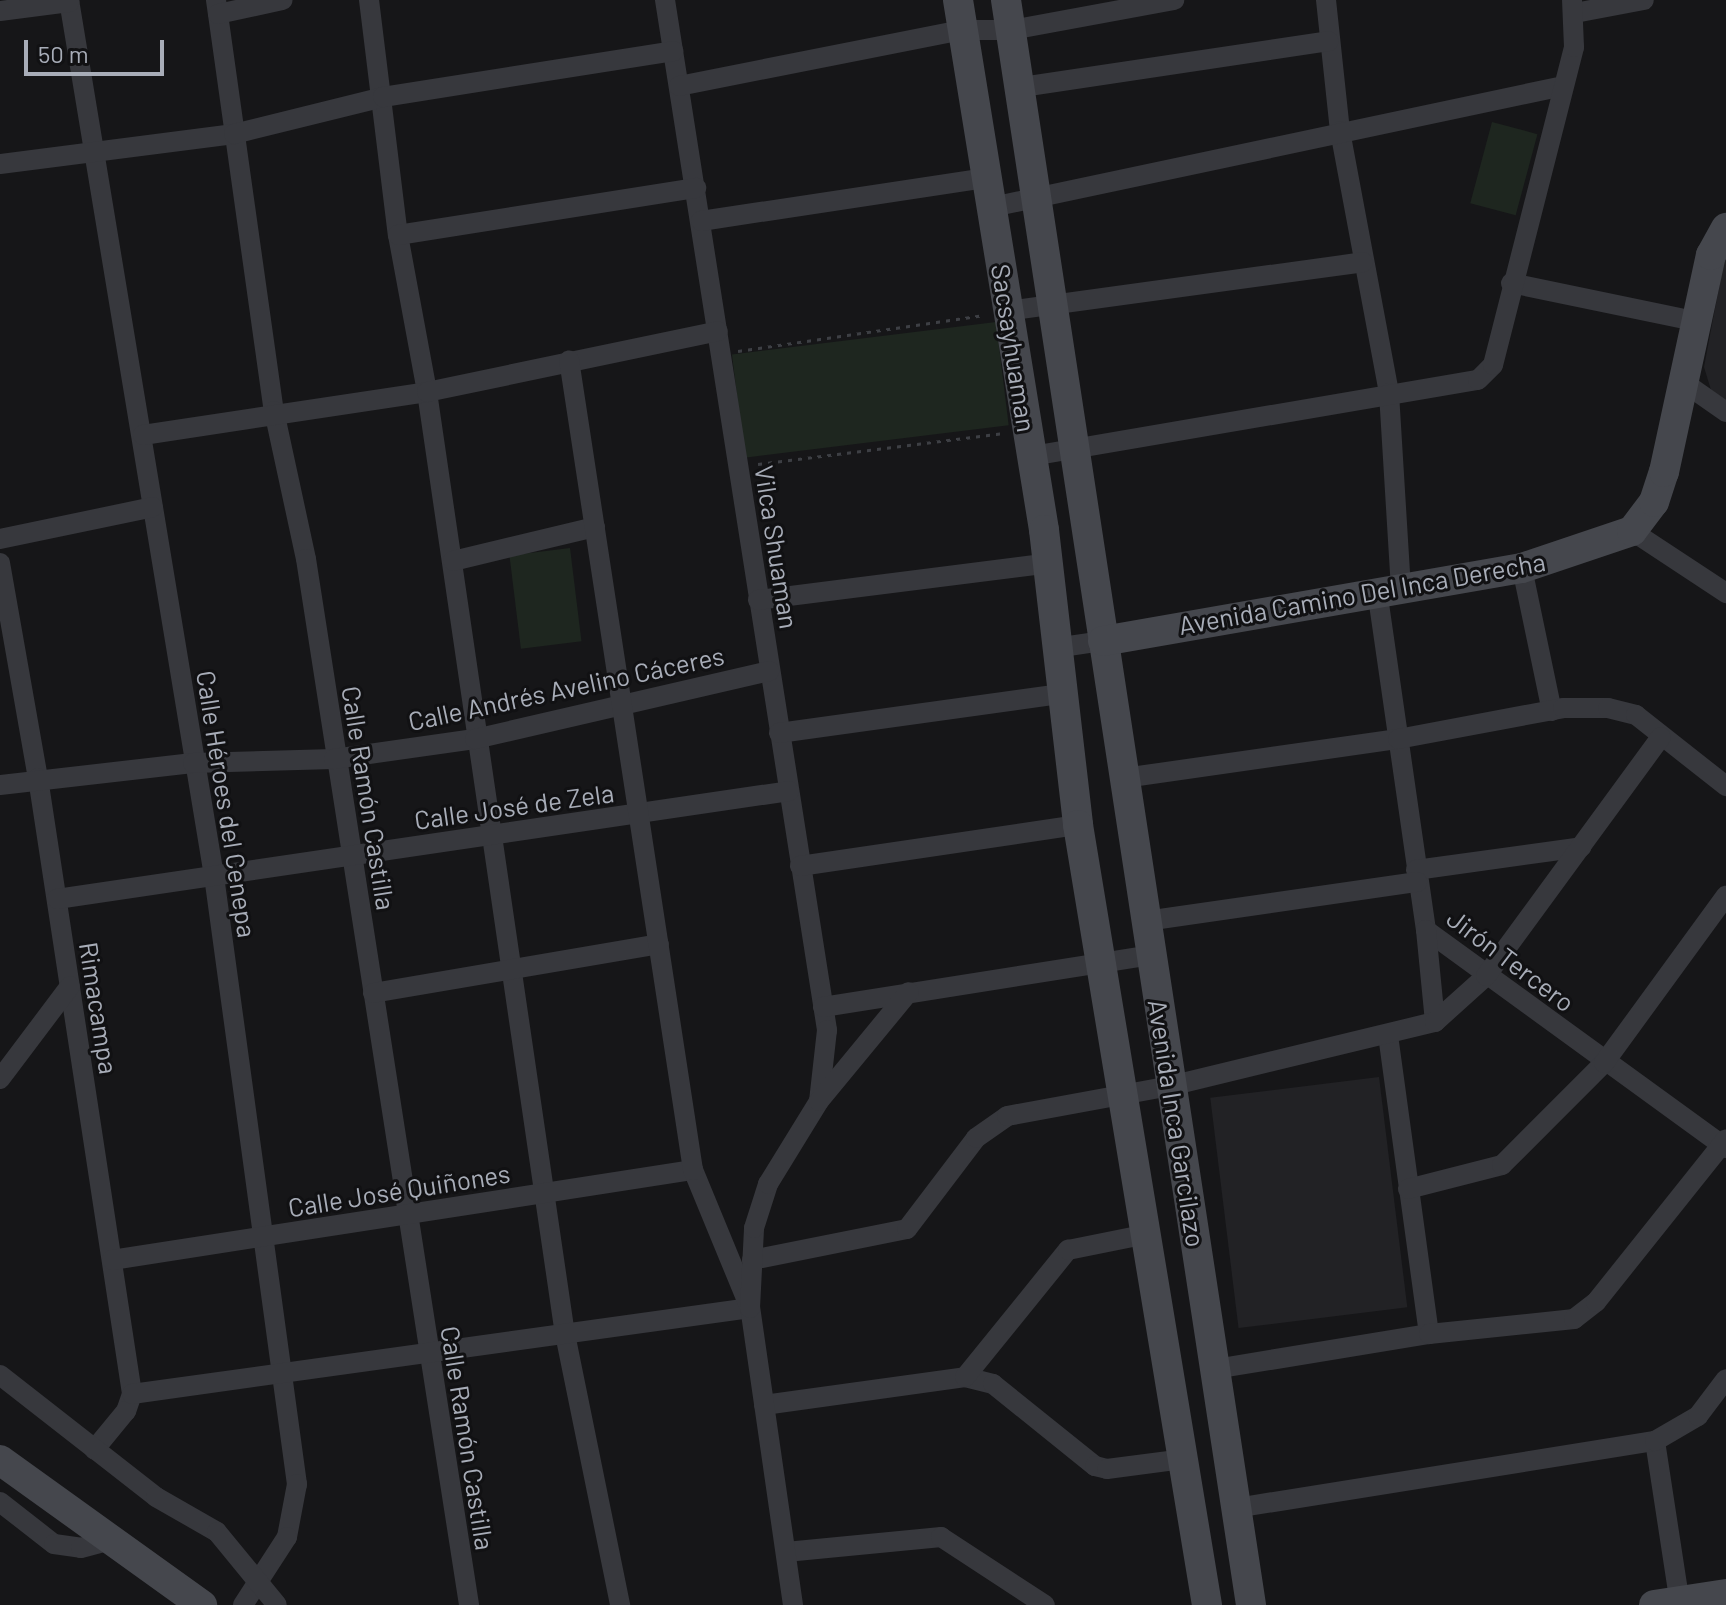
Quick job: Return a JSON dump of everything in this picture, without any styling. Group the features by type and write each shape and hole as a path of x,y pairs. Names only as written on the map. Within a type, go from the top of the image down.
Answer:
{"main road":[{"name":"Sacsayhuaman","path":"958,0 1049,563 1055,648"},
{"name":"Avenida Inca Garcilazo","path":"1009,15 1251,1605"},
{"path":"1632,531 1654,502 1686,384 1711,255 1726,228"},
{"name":"Avenida Camino Del Inca Derecha","path":"1103,641 1389,588 1522,568 1632,531"},
{"name":"Avenida Inca Garcilazo","path":"1055,648 1078,825 1207,1605"},
{"path":"0,1460 202,1605"},
{"path":"1671,1604 1726,1594"}],"street":[{"path":"217,7 283,0"},
{"path":"369,0 398,235 427,392 453,561 475,739 492,835 565,1334 620,1605"},
{"name":"Vilca Shuaman","path":"665,0 827,1030 819,1101"},
{"path":"679,86 963,30 1009,15 1174,0"},
{"name":"Jirón Tercero","path":"1326,0 1340,131 1389,393 1389,588 1398,739 1426,930 1604,1063 1725,1144"},
{"path":"1030,443 1075,447 1478,380 1493,365 1511,283 1574,47 1573,7 1644,0"},
{"path":"0,11 69,1"},
{"name":"Calle Héroes del Cenepa","path":"69,1 214,876 297,1484 294,1515 287,1537 243,1605"},
{"name":"Calle Ramón Castilla","path":"217,7 274,411 306,559 334,759 352,856 469,1605"},
{"path":"1022,87 1329,41"},
{"path":"0,164 234,134 383,97 673,51"},
{"path":"701,221 988,193 1039,199 1302,145 1340,131 1563,86"},
{"path":"398,235 696,188"},
{"path":"1007,311 1363,262"},
{"path":"1511,283 1699,322"},
{"path":"143,435 274,411 427,392 718,331"},
{"path":"569,360 626,708 693,1170 750,1308"},
{"path":"1686,384 1726,412"},
{"path":"0,539 153,507"},
{"path":"453,561 595,527"},
{"path":"1632,531 1726,593"},
{"name":"Rimacampa","path":"0,563 38,778 132,1394"},
{"path":"758,600 1049,563"},
{"path":"1522,568 1552,711"},
{"path":"1055,648 1103,641"},
{"name":"Calle Andrés Avelino Cáceres","path":"0,785 38,778 193,763 334,759 475,739 626,708 769,671"},
{"path":"779,733 1059,694"},
{"path":"1124,778 1398,739 1552,711 1608,708 1636,715 1725,783"},
{"path":"752,1260 907,1229 992,1123 1124,1093 1170,1086 1435,1022 1486,976 1661,737"},
{"name":"Calle José de Zela","path":"57,899 789,791"},
{"path":"800,866 1078,825"},
{"path":"1146,921 1581,847"},
{"path":"1408,1189 1502,1165 1604,1063 1726,896"},
{"path":"1426,930 1435,1022"},
{"path":"373,993 659,944"},
{"path":"823,1007 1151,955"},
{"path":"0,1079 70,986"},
{"path":"793,1605 750,1308 759,1204 819,1101 909,992"},
{"path":"1388,1035 1429,1334"},
{"path":"1215,1369 1429,1334 1574,1319 1587,1311 1725,1144"},
{"name":"Calle José Quiñones","path":"112,1260 693,1170"},
{"path":"965,1377 1068,1250 1147,1234"},
{"path":"94,1450 126,1411 132,1394 750,1308"},
{"path":"0,1375 170,1507 217,1532 256,1584 277,1605"},
{"path":"764,1405 965,1377 993,1384 1095,1466 1107,1469 1184,1459"},
{"path":"1236,1508 1655,1441 1698,1416 1726,1379"},
{"path":"1655,1441 1671,1604"},
{"path":"0,1502 54,1544 81,1548 110,1540"},
{"path":"786,1552 941,1537 1045,1605"}],"path":[{"path":"721,354 1007,311"},
{"path":"738,466 1030,443"}],"shaded area":[{"path":"1492,122 1537,134 1516,215 1470,203"},
{"path":"1726,250 1726,401 1711,390 1704,367"},
{"path":"996,322 1009,425 745,458 732,354"},
{"path":"570,548 581,641 521,649 509,555"},
{"path":"1379,1077 1407,1307 1239,1328 1210,1098"}]}
